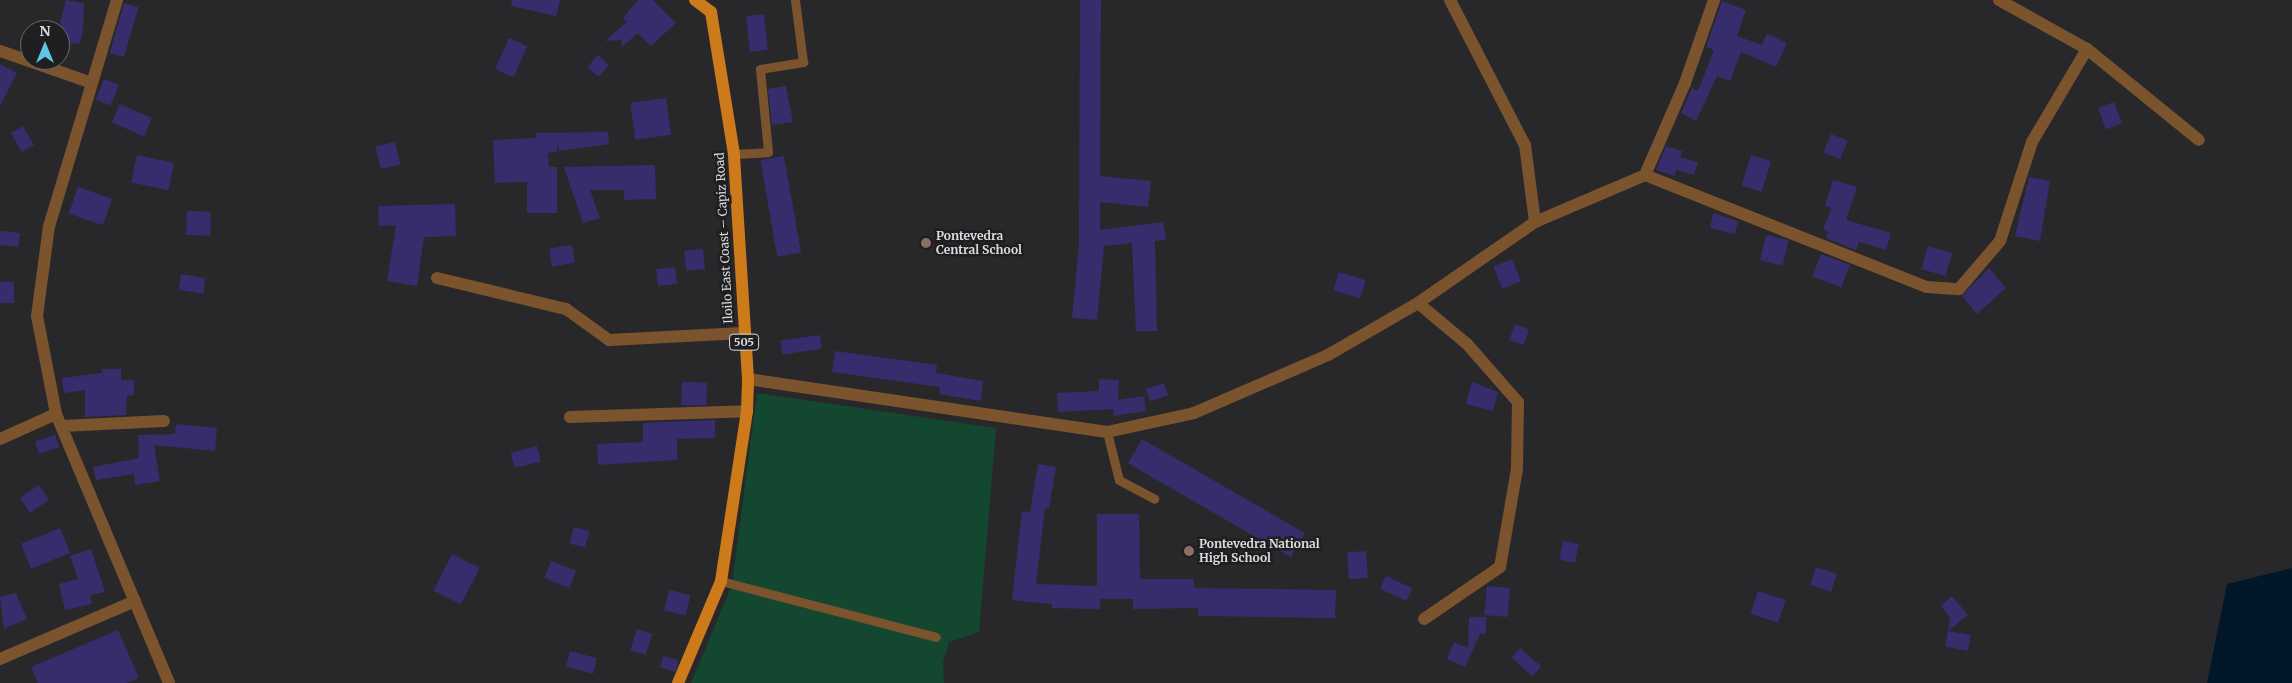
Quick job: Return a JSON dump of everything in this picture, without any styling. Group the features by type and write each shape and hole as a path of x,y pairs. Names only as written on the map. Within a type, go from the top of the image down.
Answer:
{"main road":[{"name":"Iloilo East Coast – Capiz Road","path":"678,683 721,580 747,411 748,379 743,333 734,154 711,12 695,0"}],"street":[{"path":"117,0 50,226 37,316 56,414 169,683"},
{"path":"1450,0 1525,145 1535,222"},
{"path":"748,379 1107,432 1194,413 1328,356 1418,303 1535,222 1645,175 1685,83 1714,0"},
{"path":"1999,0 2087,49 2199,140"},
{"path":"1645,175 1927,288 1959,289 2000,241 2032,142 2087,49"},
{"path":"0,51 92,83"},
{"path":"437,278 566,309 609,340 743,333"},
{"path":"1418,303 1467,344 1518,402 1517,469 1500,566 1424,619"},
{"path":"570,417 747,411"},
{"path":"0,439 56,414"},
{"path":"62,426 164,421"},
{"path":"0,659 135,601"}],"lane":[{"path":"734,154 768,152 760,69 803,62 795,0"},
{"path":"1107,432 1119,480 1154,499"},
{"path":"721,580 936,637"}],"green space":[{"path":"757,393 996,428 979,632 949,642 943,663 944,683 691,683 732,585"}],"water":[{"path":"2292,568 2292,683 2207,683 2227,584"}],"building":[{"path":"66,0 84,3 80,44 72,43 70,45 70,20 61,20"},
{"path":"512,0 560,0 556,16 511,6"},
{"path":"638,0 653,0 676,23 651,46 638,33 622,47 621,40 605,41 627,22 623,18"},
{"path":"1080,0 1101,0 1100,176 1151,181 1148,207 1100,202 1100,230 1163,222 1166,240 1155,241 1157,331 1136,331 1132,243 1104,246 1097,320 1072,318 1079,245"},
{"path":"1722,1 1746,10 1737,36 1762,45 1767,34 1787,43 1776,67 1741,52 1730,81 1717,76 1696,121 1681,113 1692,88 1698,91 1714,50 1706,47"},
{"path":"124,3 138,7 124,57 110,53"},
{"path":"764,14 768,50 750,52 746,16"},
{"path":"509,38 527,46 513,77 495,69"},
{"path":"598,55 609,65 598,77 587,67"},
{"path":"0,64 17,73 0,106"},
{"path":"104,79 119,85 111,105 96,99"},
{"path":"786,86 793,122 772,125 768,89"},
{"path":"666,98 671,135 635,140 630,103"},
{"path":"2114,102 2122,124 2106,129 2098,108"},
{"path":"120,104 152,118 144,137 112,122"},
{"path":"23,126 34,145 22,152 11,133"},
{"path":"608,132 609,144 559,151 557,145 557,152 548,153 549,167 557,167 557,213 527,213 527,182 495,183 493,140 536,138 536,133"},
{"path":"1831,134 1848,141 1840,159 1824,153"},
{"path":"395,142 400,164 381,169 376,146"},
{"path":"1666,146 1682,151 1680,157 1698,162 1694,175 1676,170 1675,176 1656,170"},
{"path":"137,155 174,163 168,190 131,182"},
{"path":"1751,155 1771,161 1762,192 1742,186"},
{"path":"784,156 801,253 777,257 760,160"},
{"path":"655,165 656,199 624,200 624,190 590,190 600,218 583,223 564,167"},
{"path":"2029,177 2050,181 2040,241 2015,236"},
{"path":"1833,180 1857,187 1846,220 1891,233 1886,250 1859,242 1856,250 1826,238 1828,232 1823,229 1832,208 1825,206"},
{"path":"78,187 112,199 103,225 69,213"},
{"path":"455,204 456,236 424,237 417,286 387,281 396,225 379,226 378,206"},
{"path":"187,211 211,212 210,236 186,235"},
{"path":"1713,213 1738,221 1735,234 1710,228"},
{"path":"0,231 20,233 18,247 0,245"},
{"path":"1766,235 1788,240 1783,266 1760,260"},
{"path":"572,245 575,263 552,266 549,249"},
{"path":"1928,246 1952,253 1945,276 1921,269"},
{"path":"703,249 705,269 686,271 684,251"},
{"path":"1821,254 1850,265 1841,288 1812,276"},
{"path":"1512,259 1521,281 1502,289 1493,266"},
{"path":"675,267 677,284 658,286 656,269"},
{"path":"1989,268 2006,288 1977,314 1962,296"},
{"path":"1339,272 1366,280 1360,298 1333,290"},
{"path":"181,274 206,278 203,294 178,290"},
{"path":"0,282 14,282 14,303 0,303"},
{"path":"1515,324 1529,329 1523,345 1509,340"},
{"path":"820,335 822,349 782,354 780,341"},
{"path":"835,351 937,365 936,373 983,381 981,401 939,394 940,387 832,372"},
{"path":"102,369 121,369 121,380 134,380 134,395 127,396 126,415 85,417 85,390 64,393 62,378 102,373"},
{"path":"1099,379 1119,380 1118,400 1144,396 1146,411 1114,416 1113,409 1058,412 1057,393 1099,391"},
{"path":"682,382 707,383 706,406 681,405"},
{"path":"1472,382 1498,392 1493,411 1466,404"},
{"path":"1164,383 1168,395 1150,401 1146,389"},
{"path":"715,420 715,438 677,439 677,460 598,465 597,444 643,442 643,423"},
{"path":"176,424 217,428 215,451 154,445 160,481 135,485 134,474 96,480 93,467 139,458 138,435 175,434"},
{"path":"55,435 59,447 39,454 35,441"},
{"path":"1142,439 1305,533 1291,557 1128,463"},
{"path":"537,446 541,462 515,468 511,453"},
{"path":"1038,464 1056,467 1049,508 1045,508 1036,584 1097,586 1097,514 1139,514 1140,579 1194,579 1194,588 1336,590 1335,618 1198,616 1198,608 1133,609 1133,599 1100,599 1100,609 1052,608 1052,604 1012,600 1022,511 1030,512"},
{"path":"39,485 49,500 30,513 20,498"},
{"path":"574,527 589,531 585,548 570,543"},
{"path":"60,528 70,553 31,569 21,544"},
{"path":"1563,541 1579,544 1575,563 1559,560"},
{"path":"91,549 105,592 90,595 92,604 65,610 59,584 78,579 70,556"},
{"path":"1366,551 1368,578 1349,579 1347,552"},
{"path":"452,554 480,568 461,605 433,591"},
{"path":"551,561 576,571 569,588 544,578"},
{"path":"1816,567 1837,574 1831,592 1810,585"},
{"path":"1386,576 1412,588 1406,601 1380,589"},
{"path":"1487,586 1510,588 1507,617 1484,615"},
{"path":"669,590 690,595 686,615 664,610"},
{"path":"1758,591 1786,600 1778,623 1751,614"},
{"path":"16,593 27,619 4,629 0,597"},
{"path":"1952,596 1968,615 1948,631 1950,617 1941,606"},
{"path":"1469,617 1486,617 1486,634 1480,634 1465,667 1447,659 1454,642 1468,648"},
{"path":"637,629 652,634 645,655 630,650"},
{"path":"118,630 139,678 126,683 38,683 31,667"},
{"path":"1948,631 1971,635 1968,651 1945,647"},
{"path":"1520,648 1541,666 1533,676 1511,658"},
{"path":"570,651 597,658 593,674 566,666"},
{"path":"663,656 678,660 675,672 660,668"}],"place":[{"name":"Pontevedra Central School","path":"926,243"},
{"name":"Pontevedra National High School","path":"1189,551"}]}
